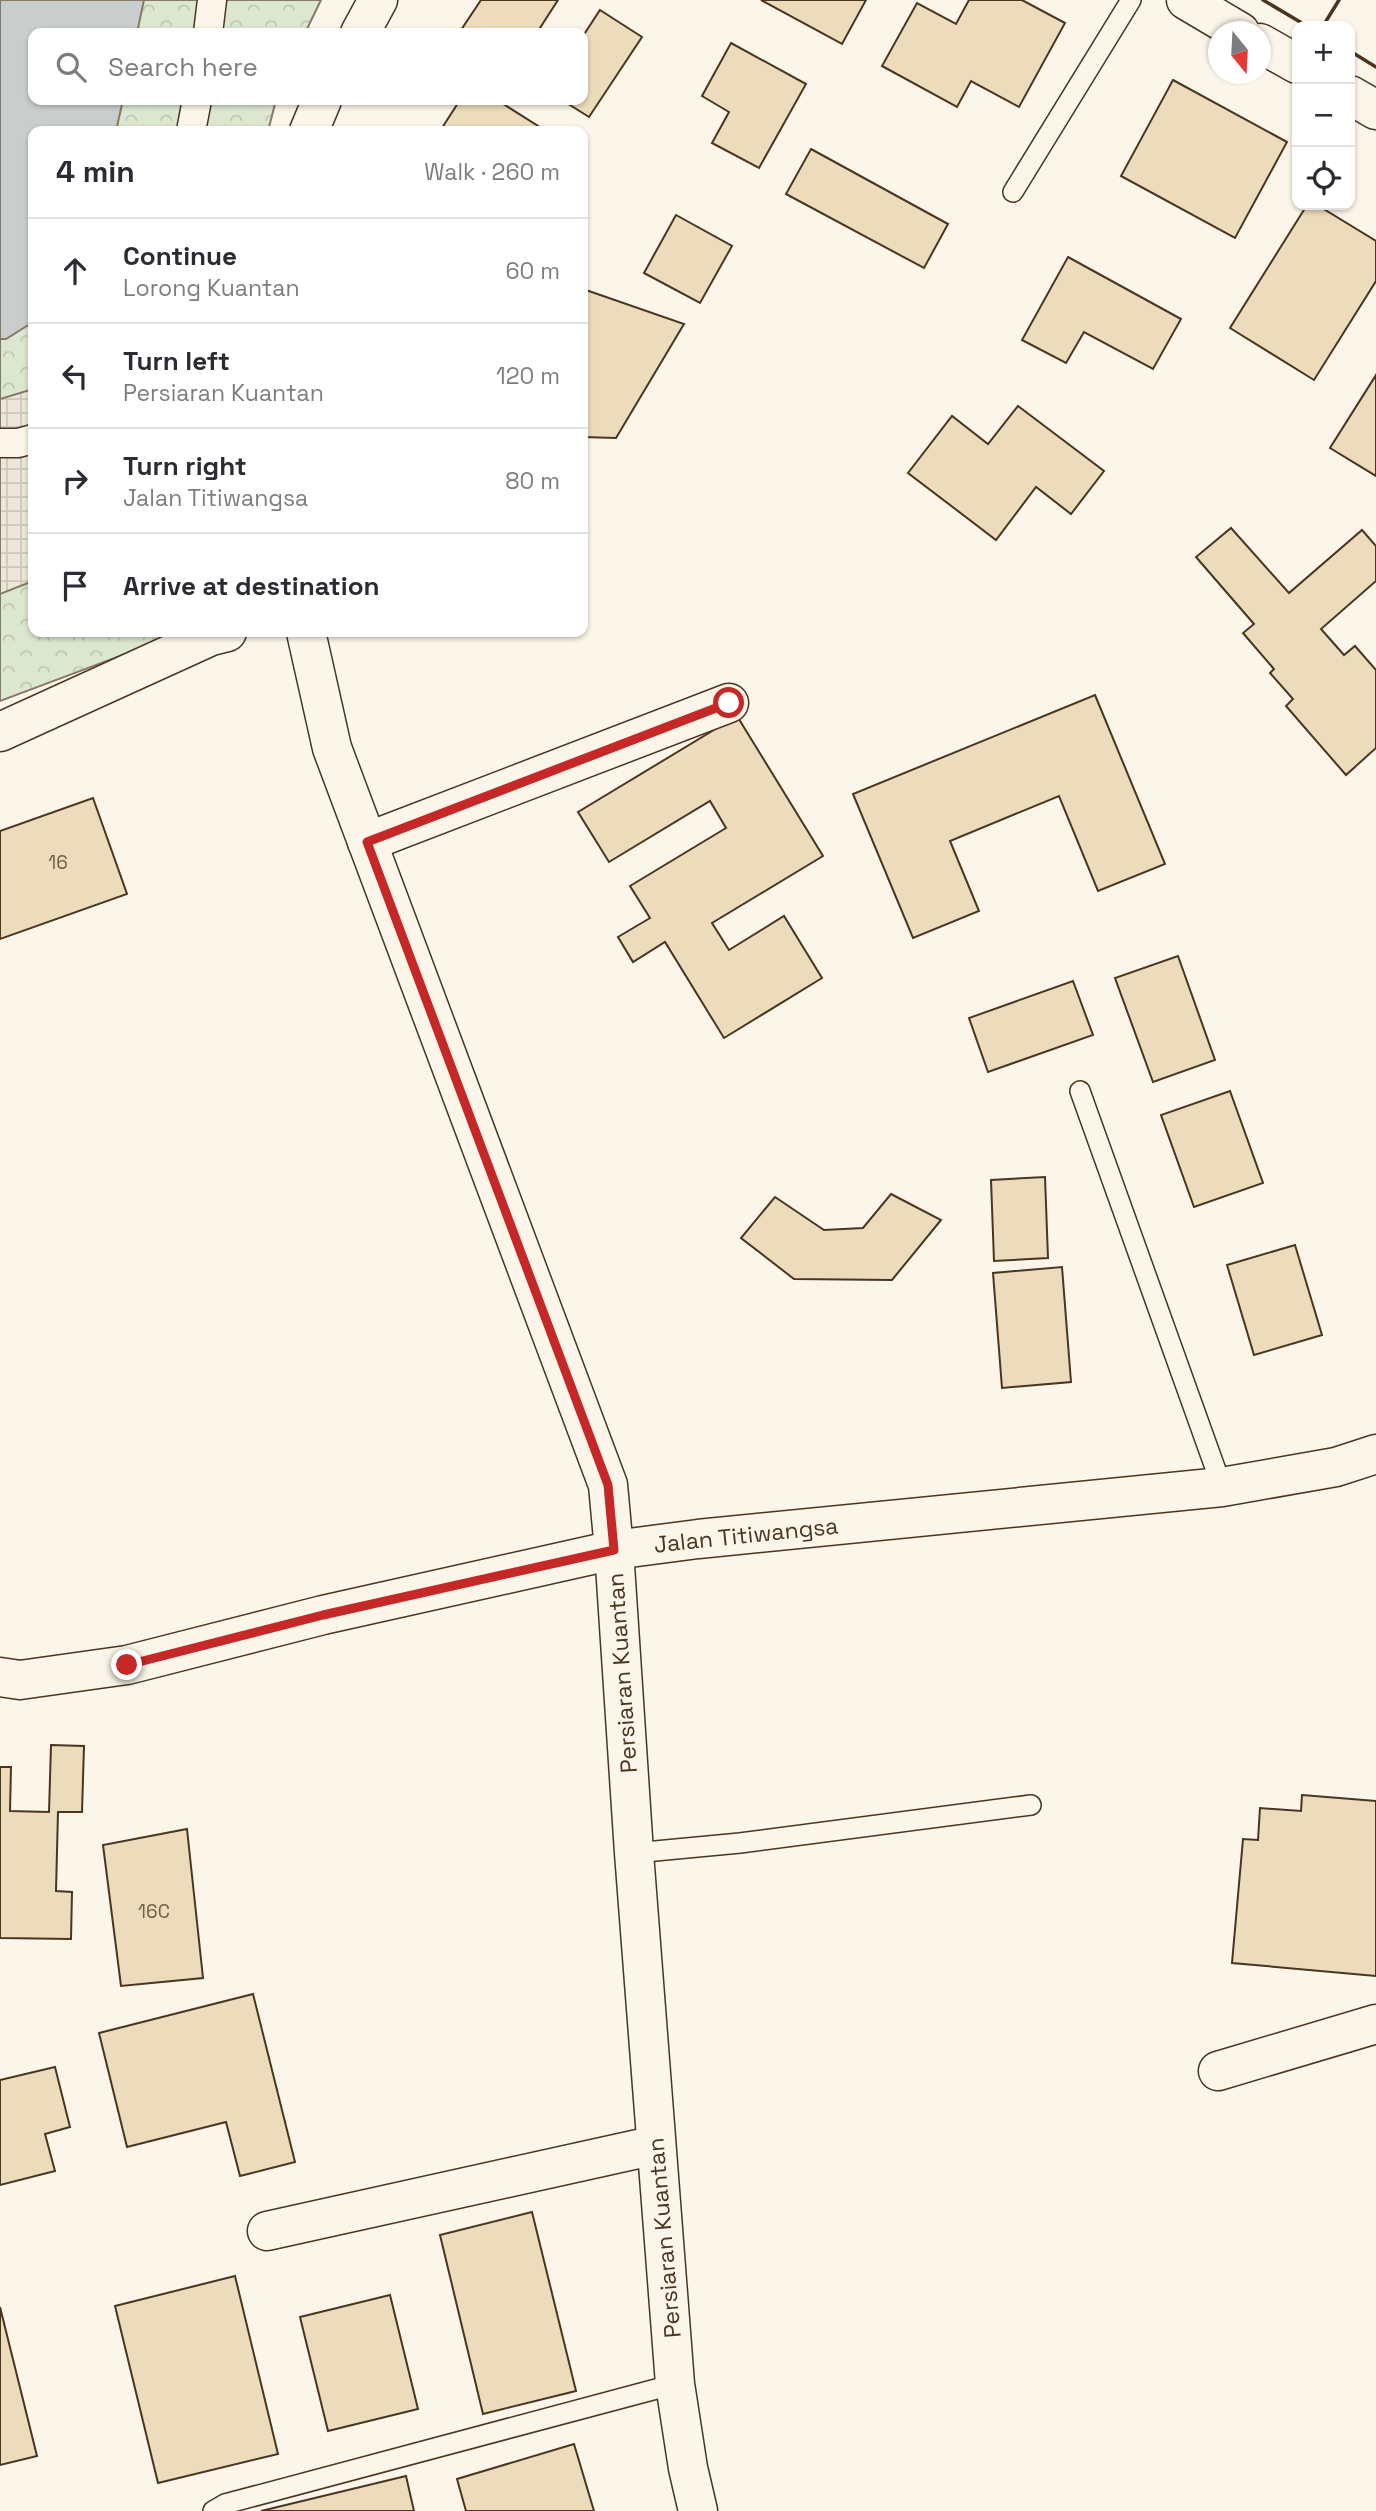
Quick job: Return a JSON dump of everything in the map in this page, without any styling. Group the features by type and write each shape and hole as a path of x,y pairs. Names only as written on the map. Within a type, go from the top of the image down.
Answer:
{"street":[{"path":"209,28 212,0"},
{"path":"363,28 379,0"},
{"path":"1186,0 1221,21"},
{"path":"1271,49 1292,61"},
{"path":"1355,98 1376,110"},
{"path":"192,126 196,105"},
{"path":"311,126 320,105"},
{"path":"0,443 28,440"},
{"path":"0,732 209,637"},
{"name":"Persiaran Kuantan","path":"307,637 332,748 608,1485 675,2384 688,2468 698,2511"},
{"path":"367,842 729,703"},
{"name":"Jalan Titiwangsa","path":"0,1677 20,1680 127,1665 323,1615 614,1550 698,1539 1222,1487 1336,1467 1376,1454"},
{"path":"1218,2071 1376,2024"},
{"path":"267,2231 656,2145"}],"lane":[{"path":"1013,192 1131,0"},
{"path":"1080,1091 1222,1487"},
{"path":"634,1853 740,1843 1031,1805"},
{"path":"213,2511 225,2504 675,2384"}],"green space":[{"path":"0,0 321,0 307,28 28,28 28,105 275,105 269,126 28,126 28,637 171,637 0,701"}],"shaded area":[{"path":"0,0 144,0 138,28 28,28 28,105 122,105 117,126 28,126 28,325 6,339 0,339"},
{"path":"28,391 28,583 0,594 0,399"}],"building":[{"path":"481,0 558,0 540,28 462,28"},
{"path":"761,0 866,0 842,44"},
{"path":"969,0 1022,0 1065,23 1019,107 971,81 957,107 882,66 917,3 956,24"},
{"path":"600,10 642,37 589,117 570,105 588,105 588,28"},
{"path":"731,43 806,84 759,168 712,143 729,112 702,96"},
{"path":"1173,80 1287,142 1235,238 1121,176"},
{"path":"457,105 505,105 538,126 443,126"},
{"path":"811,149 948,224 924,268 786,194"},
{"path":"1304,210 1325,210 1376,241 1376,281 1314,380 1230,328"},
{"path":"676,215 732,246 700,303 644,273"},
{"path":"1068,257 1181,319 1153,369 1084,332 1066,363 1022,340"},
{"path":"588,291 684,324 616,438 588,437"},
{"path":"1376,375 1376,476 1330,448"},
{"path":"1018,406 1104,471 1071,514 1036,487 996,540 908,473 952,416 988,444"},
{"path":"1231,528 1289,593 1362,530 1376,546 1376,581 1321,629 1344,655 1355,646 1376,670 1376,748 1346,775 1286,706 1293,699 1270,673 1274,669 1243,633 1254,624 1196,557"},
{"path":"1095,695 1165,864 1098,891 1059,796 950,841 979,911 913,938 853,794"},
{"path":"737,716 823,856 712,923 729,950 784,916 822,978 724,1038 665,942 633,962 618,937 650,918 630,886 726,828 710,801 609,862 578,812"},
{"path":"93,798 127,894 0,939 0,831"},
{"path":"1178,956 1215,1060 1153,1082 1115,978"},
{"path":"1073,981 1093,1035 988,1072 969,1018"},
{"path":"1230,1091 1263,1183 1194,1207 1161,1115"},
{"path":"1045,1177 1048,1258 994,1261 991,1180"},
{"path":"891,1194 941,1220 892,1280 794,1279 741,1238 775,1197 824,1230 863,1228"},
{"path":"1295,1245 1322,1335 1254,1355 1227,1265"},
{"path":"1062,1267 1071,1382 1002,1388 993,1273"},
{"path":"51,1745 84,1746 82,1812 58,1812 56,1891 72,1892 71,1939 0,1938 0,1767 11,1767 10,1811 49,1812"},
{"path":"1302,1795 1376,1801 1376,1976 1232,1963 1243,1839 1258,1840 1260,1808 1301,1811"},
{"path":"187,1829 203,1978 121,1986 103,1845"},
{"path":"253,1994 295,2162 240,2176 226,2122 127,2147 99,2033"},
{"path":"55,2067 70,2127 45,2134 55,2171 0,2185 0,2080"},
{"path":"532,2212 576,2391 483,2414 440,2235"},
{"path":"235,2276 278,2454 158,2483 115,2306"},
{"path":"390,2295 418,2409 328,2431 300,2317"},
{"path":"0,2307 37,2456 0,2465"},
{"path":"574,2444 594,2511 466,2511 457,2479"},
{"path":"406,2476 414,2511 261,2511"}],"wall":[{"path":"1263,0 1299,21"},
{"path":"1326,21 1339,0"},
{"path":"1355,54 1376,67"}],"route":[{"path":"127,1665 323,1615 614,1550 608,1485 367,842 729,703"}]}
